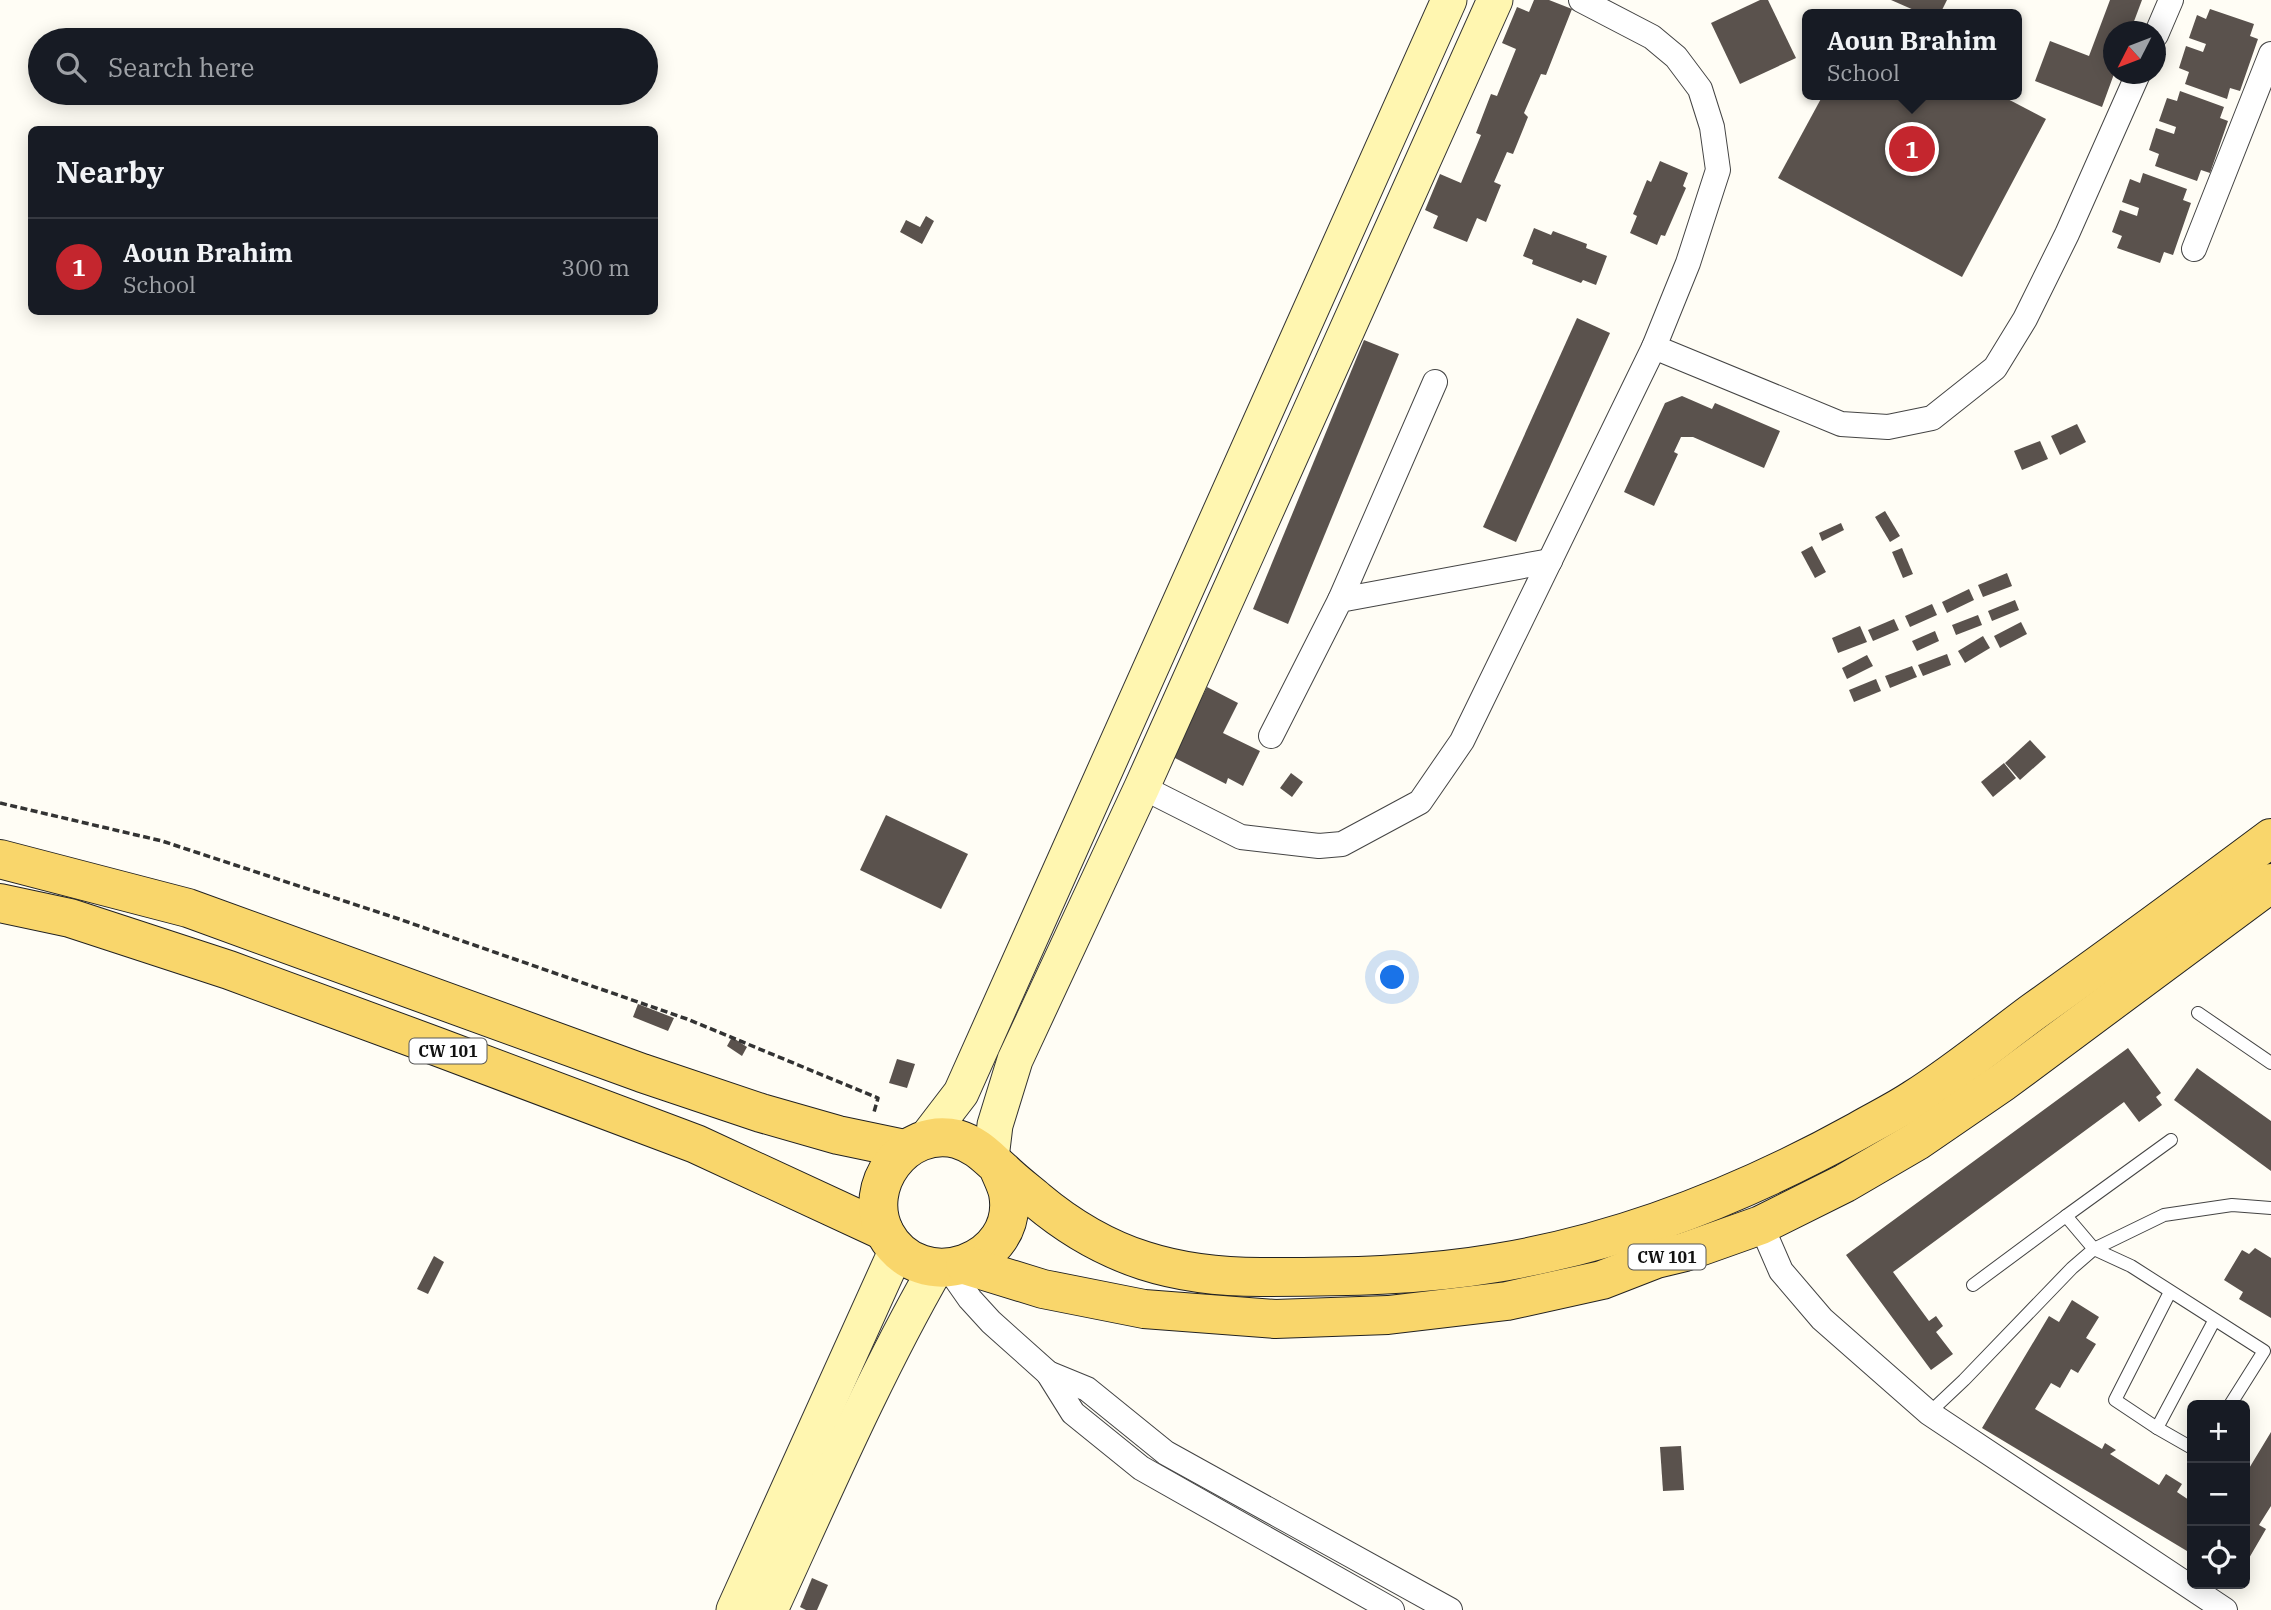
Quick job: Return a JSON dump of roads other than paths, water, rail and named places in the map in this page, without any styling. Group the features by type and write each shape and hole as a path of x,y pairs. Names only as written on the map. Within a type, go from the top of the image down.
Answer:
{"main road":[{"path":"915,1145 948,1138 962,1140 982,1150 994,1163 1008,1193 1007,1216 999,1237 985,1254 950,1267 916,1262 891,1240 878,1209 880,1186 889,1166 915,1145 961,1093 1449,0"},
{"path":"994,1163 995,1125 1015,1060 1142,787 1495,0"},
{"name":"CW 101","path":"994,1163 1059,1218 1121,1254 1193,1274 1254,1277 1383,1276 1497,1263 1577,1245 1679,1215 1759,1182 1914,1100 2271,838"},
{"name":"CW 101","path":"0,859 188,908 642,1073 761,1113 864,1140 915,1145"},
{"name":"CW 101","path":"950,1267 1144,1309 1275,1319 1388,1315 1507,1301 1602,1280 1761,1225 1845,1183 1917,1141 2003,1082 2271,883"},
{"name":"CW 101","path":"0,903 70,918 229,970 696,1144 891,1240"},
{"path":"734,1610 891,1240"},
{"path":"770,1610 902,1327 950,1267"}],"street":[{"path":"1142,787 1241,838 1319,846 1342,844 1420,802 1462,741 1654,347 1688,263 1718,170 1712,127 1700,89 1676,57 1652,37 1581,0"},
{"path":"2161,21 2171,0"},
{"path":"2193,248 2271,54"},
{"path":"1654,347 1841,424 1888,427 1932,418 1995,368 2025,319 2067,234 2134,84"},
{"path":"1271,736 1340,600 1435,382"},
{"path":"1340,600 1549,561"},
{"path":"1761,1225 1781,1271 1822,1319 1929,1413 2225,1610"},
{"path":"950,1267 970,1299 991,1322 1048,1373 1073,1413 1141,1468 1392,1610"},
{"path":"1048,1373 1087,1389 1166,1453 1450,1610"}],"lane":[{"path":"2198,1013 2271,1063"},
{"path":"1973,1285 2171,1140"},
{"path":"1929,1413 2094,1250 2164,1215 2232,1205 2271,1208"},
{"path":"2066,1216 2094,1250 2131,1266 2264,1351 2233,1400"},
{"path":"2170,1292 2115,1400 2187,1445"},
{"path":"2157,1428 2214,1321"}],"place":[{"name":"Aoun Brahim","path":"1912,149"}]}
